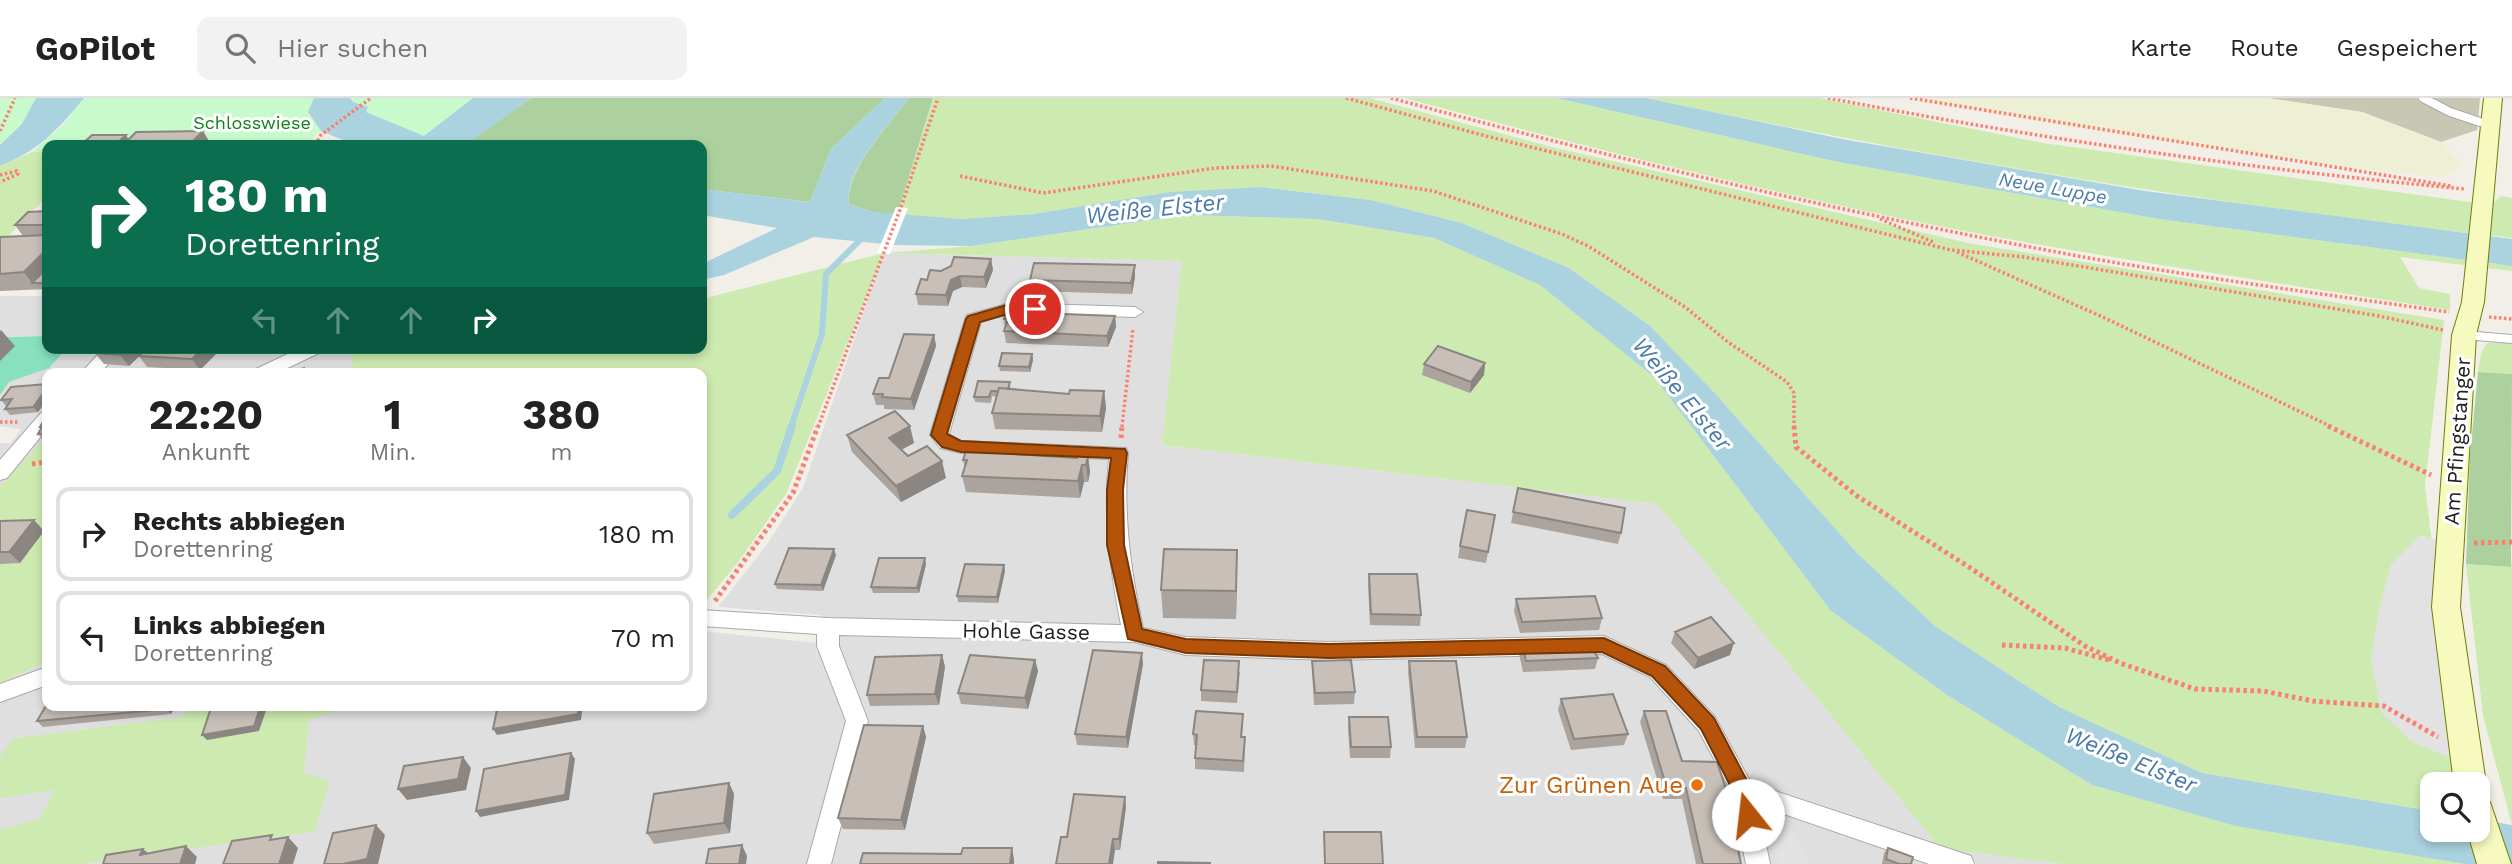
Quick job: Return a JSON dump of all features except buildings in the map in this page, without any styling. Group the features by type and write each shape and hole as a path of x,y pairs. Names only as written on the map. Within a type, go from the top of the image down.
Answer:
{"street":[{"name":"Am Pfingstanger","path":"2469,772 2446,607 2453,486 2493,98"},
{"path":"1134,634 1116,545 1115,490 1119,453 961,447 947,443 939,435 973,319 1010,308 1135,312"},
{"path":"95,368 108,354"},
{"path":"273,368 302,354"},
{"path":"0,473 42,423"},
{"name":"Hohle Gasse","path":"707,618 828,626 1134,634 1186,646 1329,651 1604,645 1658,671 1707,724 1743,790 1758,864"},
{"path":"818,864 857,721 828,646 828,626"},
{"path":"0,693 42,678"},
{"path":"1743,790 1962,864"},
{"name":"Am Pfingstanger","path":"2488,842 2494,864"}],"lane":[{"path":"2423,98 2450,112 2492,126"},
{"path":"2469,317 2512,339"}],"path":[{"path":"0,131 15,98"},
{"path":"318,140 371,98"},
{"path":"707,611 793,493 901,207 938,98"},
{"path":"1346,98 1486,136 1951,250 2024,257 2379,316 2469,317"},
{"path":"1391,98 1538,139 1873,215 2043,249 2230,281 2469,317"},
{"path":"1828,98 2108,146 2482,195"},
{"path":"1910,98 2482,195"},
{"path":"960,176 1043,193 1215,168 1271,166 1433,191 1562,234 1588,246 1685,307 1728,342 1787,382 1794,393 1792,411 1796,447 1814,464 1857,496 1969,567 2085,646 2120,663"},
{"path":"0,182 18,174 2,172"},
{"path":"1873,215 2107,319 2453,486"},
{"path":"1119,453 1135,312"},
{"path":"2450,544 2512,542"},
{"path":"2002,645 2065,648 2120,663 2195,689 2263,691 2313,701 2384,706 2459,772"}],"shaded area":[{"path":"1911,98 2267,98 2362,112 2441,142 2463,165 2442,177 2340,167 2054,124"},
{"path":"2267,98 2480,98 2477,130 2441,142 2362,112"},
{"path":"884,253 1183,261 1162,445 1658,504 1940,847 2063,864 0,864 0,443 11,443 21,429 0,426 0,395 9,382 42,370 42,711 707,711 707,632 817,643 816,659 822,615 718,607 766,546 803,488"},
{"path":"0,296 42,296 42,336 0,336"},
{"path":"61,354 351,354 352,368 46,368"},
{"path":"2420,535 2450,544 2466,764 2412,742 2381,712 2371,658 2379,609 2391,565"},
{"path":"1786,821 1810,864 1779,864 1766,825"}],"green space":[{"path":"0,98 36,98 22,124 0,145"},
{"name":"Schlosswiese","path":"84,98 314,98 308,113 321,131 310,140 46,140 63,125"},
{"path":"350,98 473,98 424,136 365,112 368,107 353,102"},
{"path":"531,98 885,98 831,149 810,202 707,190 707,140 471,140"},
{"path":"909,98 933,98 897,215 873,212 849,204 854,177 861,163"},
{"path":"933,98 1370,98 1556,148 1973,244 2444,320 2425,486 2460,772 2420,772 2420,809 2202,773 2059,707 1935,626 1857,553 1711,389 1649,325 1569,268 1462,223 1371,200 1260,187 1170,192 1033,214 961,219 897,215"},
{"path":"1404,98 1556,98 1838,162 2159,219 2512,266 2512,271 2400,257 2419,288 2450,294 2450,310 2248,279 2047,246 1804,198 1563,140"},
{"path":"1646,98 1819,98 2043,143 2491,205 2501,196 2512,198 2512,238 2294,211 2078,178 1862,141"},
{"name":"Schlosswiese","path":"42,143 42,151 32,152"},
{"path":"42,151 42,201 0,245 0,166 32,152"},
{"path":"1187,215 1318,219 1434,238 1540,285 1654,377 1831,611 1947,695 2092,785 2235,826 2465,864 2063,864 1940,848 1657,504 1162,445 1182,261 884,253 971,246"},
{"path":"884,253 786,494 739,561 707,600 707,368 352,368 351,354 707,354 707,298"},
{"path":"42,336 42,354 62,354 49,368 42,368 42,370 9,382 0,395 0,337"},
{"path":"2487,343 2512,343 2512,374 2478,372 2481,353"},
{"path":"2478,372 2512,374 2511,567 2466,564 2470,455"},
{"path":"42,441 42,663 0,683 0,487"},
{"path":"2512,558 2512,825 2483,716 2466,564 2511,567"},
{"path":"187,711 338,711 309,720 304,773 330,781 314,832 78,864 0,864 0,830 40,818 55,790 0,798 0,757 12,739 181,717"}],"water":[{"path":"36,98 84,98 46,138 26,154 0,166 0,145 22,124"},
{"path":"314,98 350,98 353,102 368,107 366,112 424,136 473,98 531,98 473,140 343,140 321,131 308,112"},
{"name":"Weiße Elster","path":"885,98 909,98 870,148 853,177 849,204 873,212 961,219 1033,214 1170,192 1260,187 1371,200 1462,223 1569,268 1649,325 1711,389 1857,553 1935,626 2059,707 2202,773 2420,809 2420,842 2490,842 2490,821 2512,825 2512,864 2465,864 2235,826 2092,785 1947,695 1831,611 1654,377 1540,285 1434,238 1318,219 1187,215 971,246 894,245 814,237 724,275 707,279 707,262 777,228 707,216 707,190 810,202 831,149"},
{"name":"Neue Luppe","path":"1556,98 1646,98 1842,139 2145,191 2512,239 2512,266 2159,219 1838,162"}],"pier":[{"path":"896,207 908,208 890,254 877,253"}],"waterway":[{"path":"791,427 822,334 826,274 864,236"},
{"path":"732,515 777,471 792,426"}],"place":[{"name":"Zur Grünen Aue","path":"1697,785"}],"route":[{"path":"1035,309 1010,308 973,319 940,423 939,435 947,443 961,447 1119,453 1115,490 1116,545 1120,576 1134,634 1186,646 1329,651 1604,645 1658,671 1707,724 1743,790 1748,815"}]}
